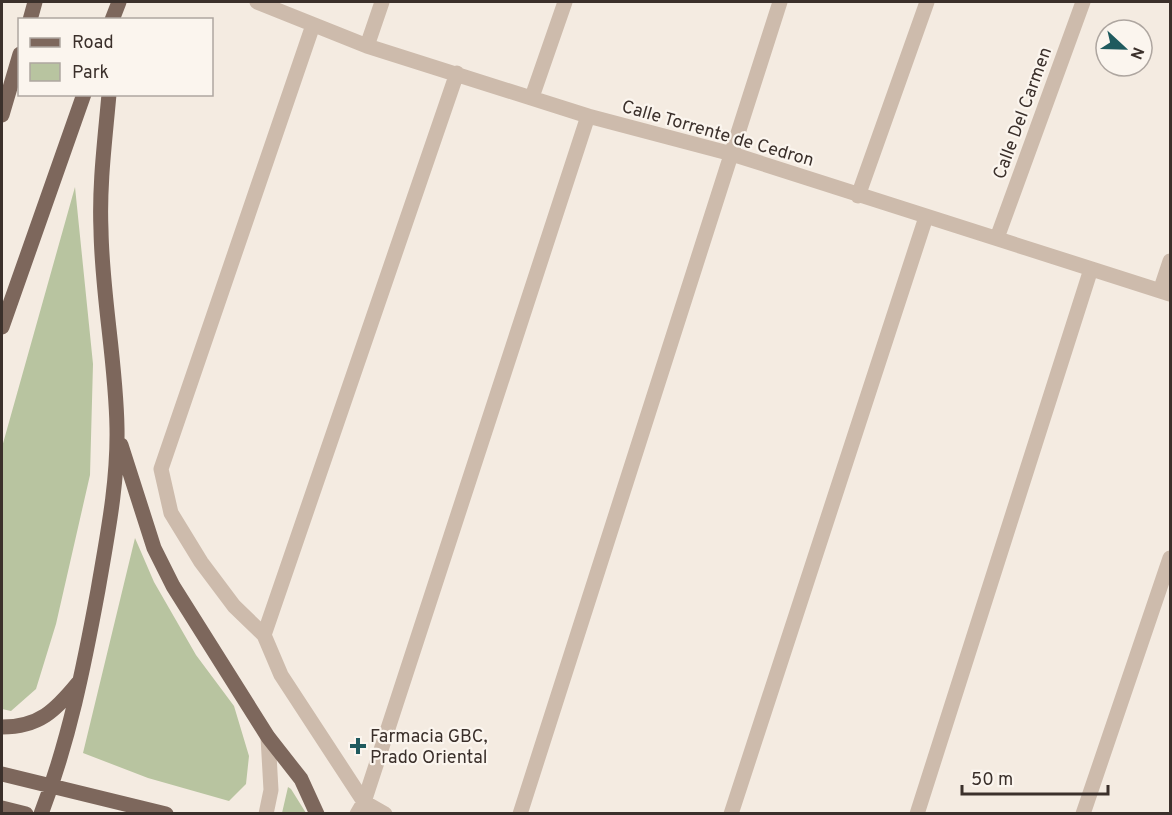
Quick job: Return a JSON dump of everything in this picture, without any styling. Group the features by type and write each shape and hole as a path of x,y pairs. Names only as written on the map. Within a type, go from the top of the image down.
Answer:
{"main road":[{"path":"31,18 35,2"},
{"path":"113,18 119,2"},
{"path":"122,18 125,2"},
{"path":"2,115 18,61"},
{"path":"2,327 83,96"},
{"path":"41,813 69,729 103,559 116,477 117,429 100,232 100,192 109,96"},
{"path":"117,429 133,488 154,548 204,638 268,737 301,779 317,813"},
{"path":"2,727 24,727 56,709 80,679"},
{"path":"2,774 166,813"},
{"path":"2,808 26,813"}],"street":[{"name":"Calle Torrente de Cedron","path":"257,2 367,46 588,116 732,154 1165,292"},
{"path":"367,46 382,2"},
{"path":"532,97 565,2"},
{"path":"520,813 780,2"},
{"path":"858,196 927,2"},
{"name":"Calle Del Carmen","path":"997,238 1083,2"},
{"path":"313,25 161,469 171,513 201,562 234,606 264,635 281,675 361,808 385,813"},
{"path":"264,635 457,73"},
{"path":"361,808 588,116"},
{"path":"730,813 926,217"},
{"path":"1165,292 1170,261"},
{"path":"917,813 1091,269"},
{"path":"1083,813 1170,558"},
{"path":"266,813 271,790 268,737"}],"green space":[{"path":"75,187 93,364 90,475 56,624 36,689 11,711 2,709 2,447"},
{"path":"135,538 154,582 196,655 234,706 249,756 246,784 229,801 148,778 83,753"},
{"path":"288,787 291,789 306,813 282,813"}],"place":[{"name":"Farmacia GBC, Prado Oriental","path":"358,746"}]}
